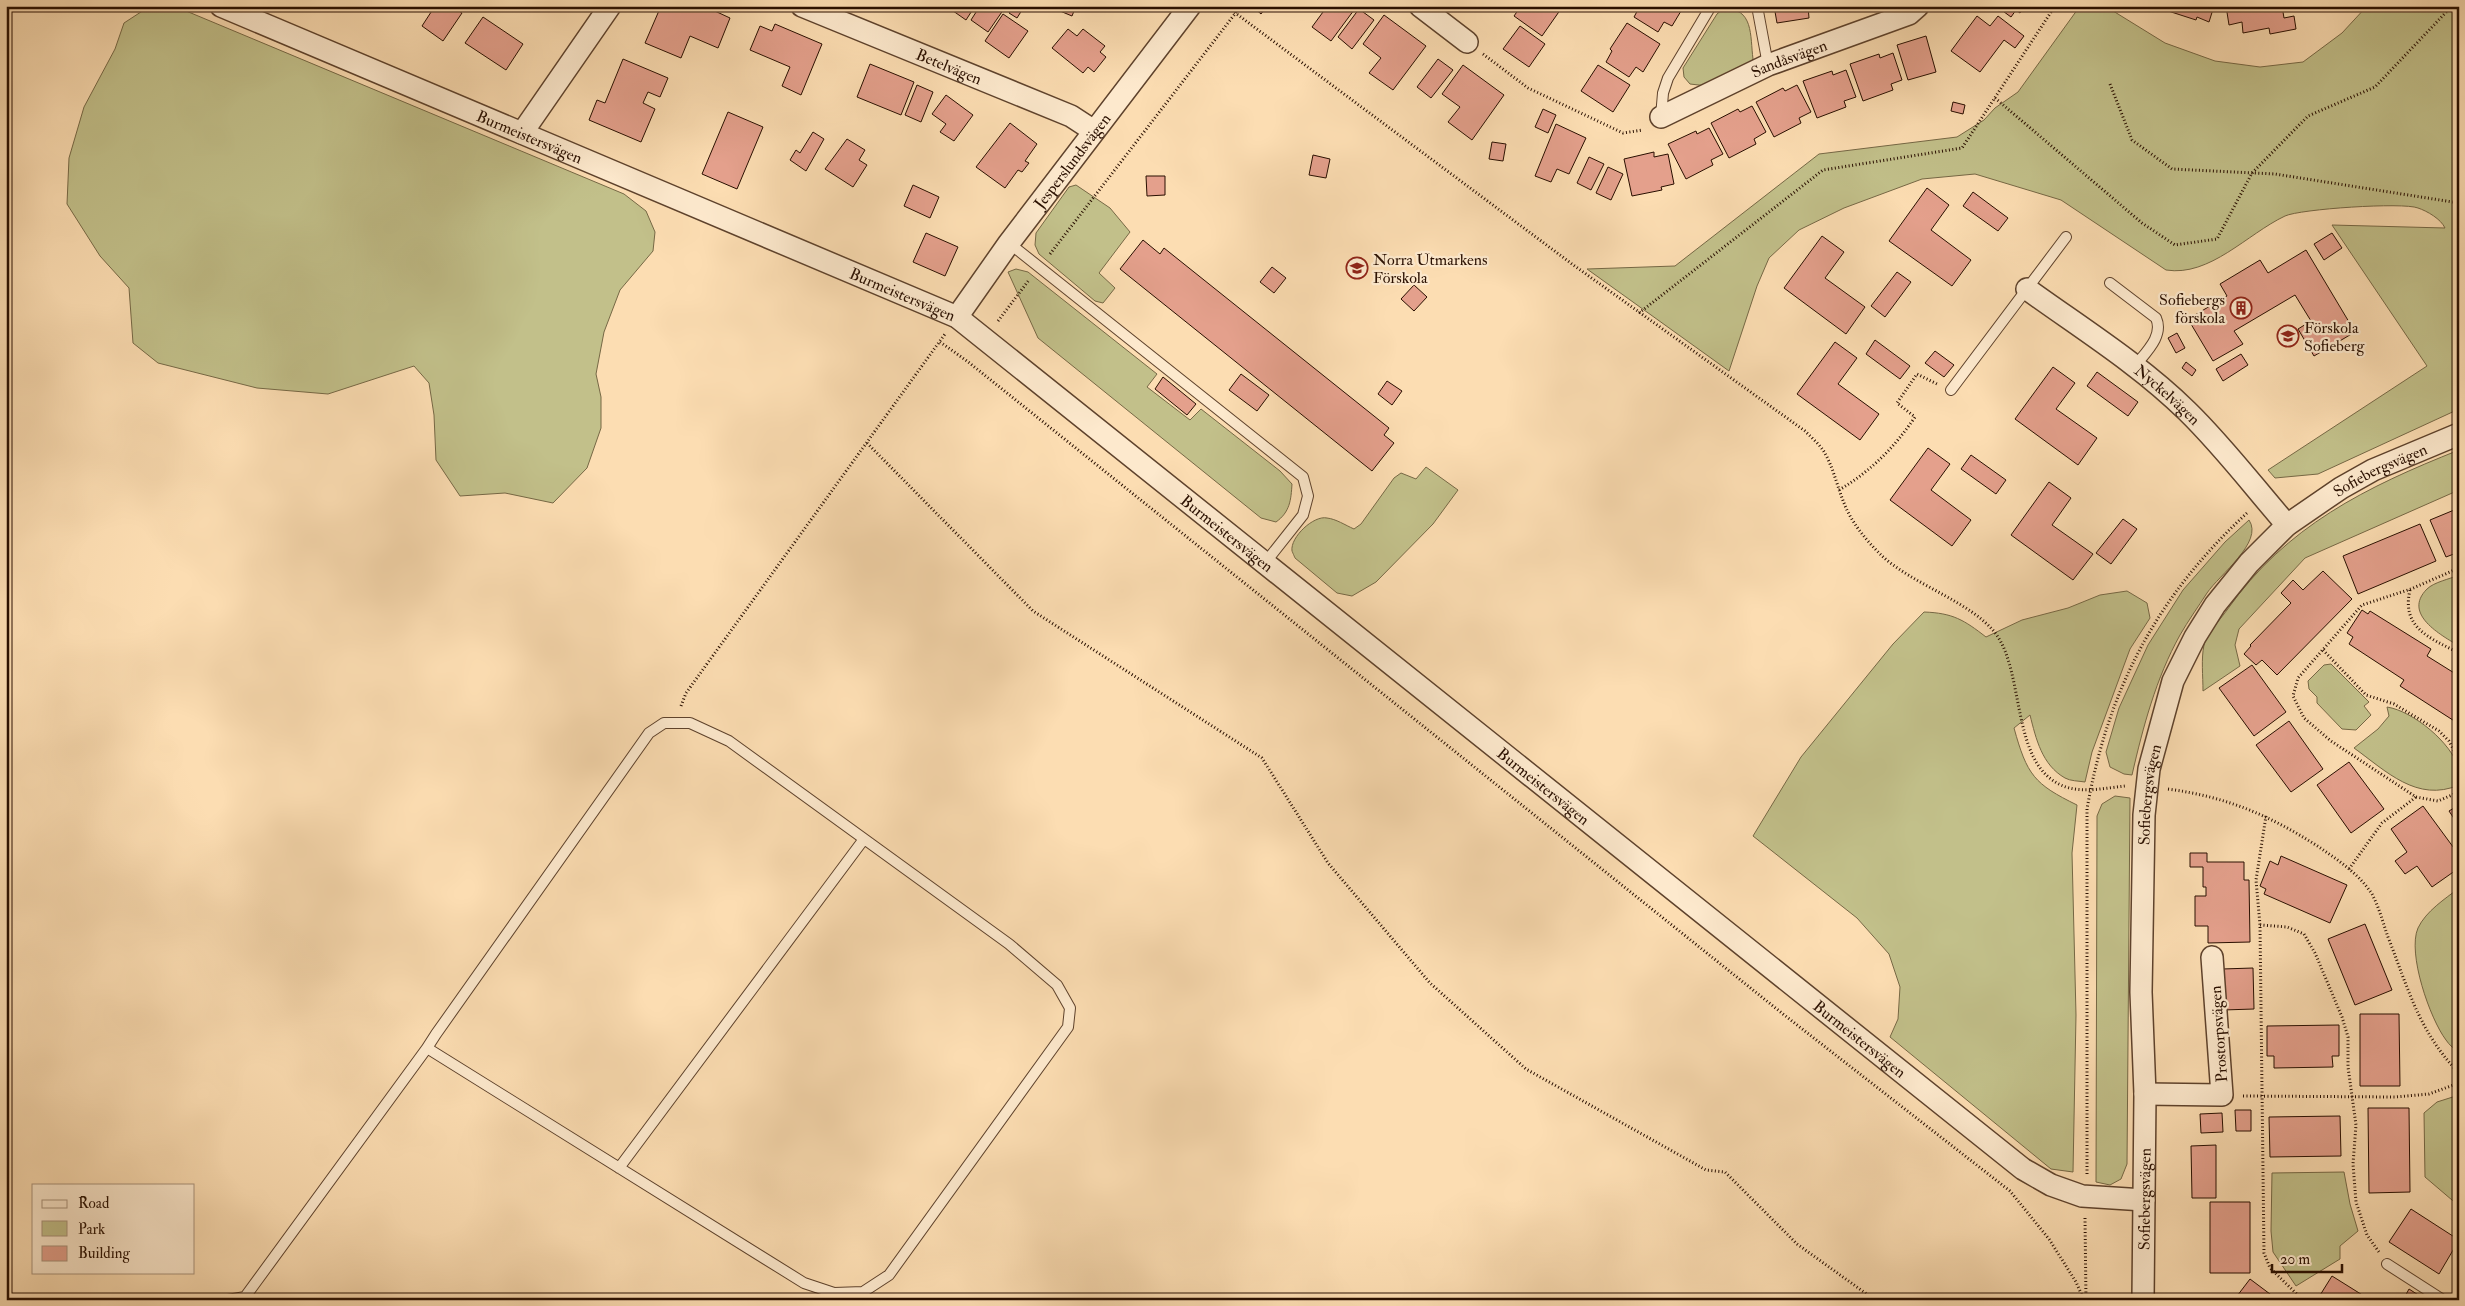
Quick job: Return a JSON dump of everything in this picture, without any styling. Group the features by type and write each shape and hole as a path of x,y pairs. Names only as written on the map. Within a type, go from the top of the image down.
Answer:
{"street":[{"name":"Burmeistersvägen","path":"221,6 957,317 2023,1169 2052,1185 2082,1196 2144,1200"},
{"path":"522,134 610,6"},
{"name":"Betelvägen","path":"802,6 1071,116 1094,131"},
{"name":"Jesperslundsvägen","path":"957,317 1010,243 1190,6"},
{"path":"1420,6 1467,42"},
{"name":"Sandåsvägen","path":"1662,116 1768,65 1909,14 1918,6"},
{"name":"Nyckelvägen","path":"2026,289 2135,366 2187,410 2224,450 2287,525"},
{"name":"Sofiebergsvägen","path":"2143,1300 2146,1094 2141,992 2144,815 2149,769 2158,729 2173,681 2195,637 2215,604 2249,563 2287,525 2341,488 2372,470 2459,434"},
{"name":"Prostorpsvägen","path":"2146,1094 2222,1095 2212,957"}],"lane":[{"path":"1662,116 1663,93 1668,78 1711,6"},
{"path":"1757,6 1768,65"},
{"path":"1951,390 2066,237"},
{"path":"1010,243 1303,477 1308,496 1303,515 1265,563"},
{"path":"2110,283 2156,318 2159,325 2158,334 2135,366"},
{"path":"228,1300 246,1299 648,733 664,723 690,723 729,741 1009,944 1057,986 1070,1008 1068,1027 889,1275 864,1292 834,1293 804,1284 426,1048"},
{"path":"619,1168 864,838"},
{"path":"2387,1264 2442,1300"}],"path":[{"path":"1226,6 1639,313 1805,431 1823,450 1857,528 1881,555 1906,574 1973,613 1994,632 2006,649 2032,754 2043,771 2061,785 2077,788 2130,785"},
{"path":"967,361 1241,6"},
{"path":"1639,313 1823,170 1962,148 2056,6"},
{"path":"1995,98 2142,223 2174,245 2217,239 2252,173 2308,116 2375,87 2452,6"},
{"path":"1467,42 1528,88 1623,133 1642,131 1662,116"},
{"path":"2110,84 2132,140 2172,169 2275,174 2459,203"},
{"path":"674,723 686,693 957,317"},
{"path":"940,342 967,361 1783,1014 2010,1191 2049,1239 2085,1300"},
{"path":"1839,490 1862,476 1884,456 1915,417 1897,403 1917,374 1951,390"},
{"path":"867,443 1034,611 1262,758 1328,863 1430,983 1526,1069 1706,1170 1725,1172 1797,1244 1875,1300"},
{"path":"2459,568 2411,589 2362,605 2298,678 2293,696 2304,718 2331,741 2416,797 2438,801 2459,792"},
{"path":"2411,589 2408,613 2416,627 2430,638 2459,653"},
{"path":"2323,650 2366,695 2398,706 2439,731 2448,741 2459,760"},
{"path":"2160,788 2203,794 2245,807 2266,816 2284,825 2357,875 2372,895 2410,997 2428,1036 2459,1073"},
{"path":"2349,869 2382,823 2416,797"},
{"path":"2266,816 2256,880 2260,926 2264,1253 2270,1268 2303,1300"},
{"path":"2260,926 2287,927 2304,934 2315,953 2348,1037 2348,1067 2356,1124 2353,1164 2356,1202 2367,1235 2387,1264"},
{"path":"2222,1095 2395,1097 2429,1094 2459,1083"},
{"path":"2085,1216 2085,1300"}],"green space":[{"path":"2080,6 2105,6 2165,43 2215,61 2260,67 2303,62 2342,33 2367,6 2459,6 2459,409 2318,474 2275,478 2268,470 2427,366 2332,225 2445,228 2429,213 2409,206 2352,207 2294,213 2271,224 2213,261 2198,267 2166,270 2061,200 1975,174 1922,179 1844,208 1799,230 1769,258 1757,286 1729,371 1587,269 1675,266 1819,154 1957,137 1984,120 1995,108 2018,92"},
{"path":"147,8 179,8 624,194 646,211 655,232 653,251 620,290 604,332 596,374 601,397 601,428 587,468 553,503 505,493 460,496 436,460 434,415 429,383 414,366 328,394 257,388 158,363 133,343 129,288 100,256 67,204 69,158 84,107 115,49 124,23"},
{"path":"1723,9 1733,10 1745,18 1750,33 1753,59 1749,64 1707,86 1690,84 1684,77 1683,68 1717,14"},
{"path":"1076,185 1110,208 1130,232 1099,273 1115,288 1103,303 1095,301 1039,254 1035,245 1036,233 1069,187"},
{"path":"1016,269 1028,272 1157,374 1147,387 1190,420 1201,409 1280,471 1292,484 1289,505 1281,518 1276,522 1261,518 1038,338 1008,272"},
{"path":"2459,450 2459,490 2305,558 2239,629 2235,645 2240,666 2203,691 2203,656 2207,636 2250,581 2275,555 2330,512 2392,479"},
{"path":"1426,467 1458,490 1433,524 1376,582 1352,596 1337,593 1295,558 1292,545 1299,534 1310,523 1327,518 1354,529 1361,524 1394,478 1401,473 1416,479"},
{"path":"2249,520 2252,529 2245,548 2207,593 2171,651 2151,703 2132,775 2124,774 2110,767 2106,752 2119,708 2148,645 2183,590 2225,542"},
{"path":"2459,575 2459,646 2434,630 2421,615 2419,607 2420,598 2427,589"},
{"path":"2127,591 2147,603 2150,618 2130,649 2092,752 2085,782 2067,779 2057,773 2045,759 2030,715 2014,728 2023,757 2034,776 2051,791 2077,805 2072,853 2076,1015 2073,1172 2051,1169 1890,1037 1898,1019 1900,987 1889,954 1857,918 1753,836 1801,757 1893,644 1924,612 1958,618 1986,637 2022,620 2068,608 2100,595"},
{"path":"2331,664 2369,702 2364,706 2371,715 2356,730 2342,729 2317,703 2317,697 2309,689 2308,681 2324,665"},
{"path":"2387,707 2408,715 2440,739 2455,759 2459,771 2459,785 2444,790 2429,790 2416,787 2390,775 2354,748 2378,729 2389,716"},
{"path":"2115,796 2130,798 2127,1164 2121,1179 2110,1185 2096,1182 2097,816 2102,804"},
{"path":"2459,888 2459,1054 2447,1042 2427,1002 2418,969 2415,939 2418,928 2426,916"},
{"path":"2459,1095 2459,1206 2425,1177 2424,1113 2437,1102"},
{"path":"2344,1172 2350,1204 2358,1231 2340,1246 2340,1259 2296,1286 2273,1252 2271,1231 2272,1173"}],"building":[{"path":"435,6 451,6 462,13 443,41 422,26"},
{"path":"661,6 704,6 730,18 718,48 690,36 681,58 645,43"},
{"path":"946,6 975,6 966,20"},
{"path":"980,6 1006,6 988,32 971,20"},
{"path":"1013,6 1022,10 1017,18 1009,13"},
{"path":"1048,6 1076,6 1072,16"},
{"path":"1252,6 1267,6 1261,14"},
{"path":"1315,6 1349,6 1354,10 1331,41 1312,27 1323,12"},
{"path":"1521,6 1563,6 1542,36 1514,16"},
{"path":"1640,6 1684,6 1672,26 1664,22 1658,32 1634,17"},
{"path":"1774,6 1808,6 1809,18 1777,23"},
{"path":"1996,6 2025,6 2020,13 2016,10 2011,17"},
{"path":"2163,6 2214,6 2209,22 2197,17 2196,20 2162,9"},
{"path":"2226,6 2282,6 2284,18 2294,16 2296,29 2270,34 2269,28 2243,33 2242,22 2229,25"},
{"path":"1359,9 1374,20 1352,49 1338,37"},
{"path":"1003,14 1028,31 1009,58 985,41"},
{"path":"1384,15 1426,46 1393,90 1369,73 1381,58 1363,44"},
{"path":"1977,16 1990,26 1998,16 2024,36 2015,48 2004,40 1980,72 1951,51"},
{"path":"483,17 523,44 506,70 465,43"},
{"path":"1627,23 1660,44 1643,72 1636,67 1629,77 1606,62 1612,51 1610,49"},
{"path":"775,24 822,44 801,95 782,86 790,67 750,50 760,26 772,31"},
{"path":"1520,26 1545,44 1529,67 1503,49"},
{"path":"1068,29 1077,36 1083,29 1105,46 1100,52 1106,57 1094,72 1088,67 1083,73 1052,48"},
{"path":"1926,36 1936,72 1908,80 1897,45"},
{"path":"1893,53 1902,80 1891,84 1893,90 1863,101 1850,64 1879,54 1880,58"},
{"path":"623,59 668,78 660,97 648,92 643,103 655,109 641,142 589,120 597,100 605,103"},
{"path":"1438,59 1453,70 1431,98 1417,87"},
{"path":"870,64 914,82 901,115 857,97"},
{"path":"1463,65 1504,95 1472,140 1448,122 1460,107 1442,94"},
{"path":"1598,65 1630,85 1613,112 1581,91"},
{"path":"1846,70 1856,97 1844,101 1846,107 1817,118 1803,81 1832,71 1833,75"},
{"path":"917,85 933,92 921,122 905,115"},
{"path":"1797,85 1811,112 1799,118 1801,123 1774,137 1756,102 1783,88 1785,91"},
{"path":"946,95 973,115 954,141 940,132 946,124 932,114"},
{"path":"1953,102 1965,105 1963,114 1951,111"},
{"path":"1752,106 1766,132 1754,139 1756,144 1729,158 1711,123 1738,109 1740,112"},
{"path":"1543,109 1556,115 1548,133 1535,127"},
{"path":"728,112 763,127 737,189 702,174"},
{"path":"1010,123 1037,144 1025,161 1029,163 1022,172 1018,170 1005,188 976,167"},
{"path":"1556,124 1586,138 1569,174 1557,169 1551,182 1535,176"},
{"path":"1709,128 1723,154 1711,160 1713,165 1686,179 1668,144 1696,131 1697,134"},
{"path":"813,132 824,139 806,171 790,160 796,150 800,153"},
{"path":"847,139 865,150 859,160 867,165 853,187 825,169"},
{"path":"1492,142 1506,144 1503,161 1489,159"},
{"path":"1654,152 1654,157 1668,154 1674,184 1661,187 1662,190 1632,196 1624,159"},
{"path":"1313,155 1330,159 1326,178 1309,175"},
{"path":"1589,157 1604,164 1591,190 1577,183"},
{"path":"1608,167 1623,174 1611,200 1596,193"},
{"path":"1146,176 1165,176 1165,195 1147,196"},
{"path":"913,185 939,197 930,218 904,206"},
{"path":"1927,188 1949,205 1931,230 1971,260 1952,286 1889,241"},
{"path":"1973,192 2008,218 1998,231 1963,206"},
{"path":"926,233 958,247 945,276 913,262"},
{"path":"2332,233 2342,248 2324,260 2314,244"},
{"path":"1822,236 1844,252 1825,278 1865,307 1846,334 1784,288"},
{"path":"1143,240 1160,254 1164,248 1389,428 1384,435 1394,443 1372,471 1120,269"},
{"name":"Sofiebergs förskola","path":"2306,250 2355,332 2314,356 2298,329 2311,321 2295,295 2234,331 2243,344 2213,361 2188,319 2227,296 2220,284 2260,260 2268,273"},
{"path":"1272,267 1286,278 1274,293 1260,282"},
{"path":"1897,272 1911,282 1885,317 1871,306"},
{"path":"1414,285 1427,297 1414,311 1401,299"},
{"path":"2177,333 2185,348 2176,353 2168,338"},
{"path":"1875,340 1910,366 1900,379 1866,354"},
{"path":"1835,342 1857,358 1838,384 1879,414 1860,440 1797,394"},
{"path":"1935,351 1954,365 1944,377 1925,363"},
{"path":"2241,354 2248,365 2223,381 2216,369"},
{"path":"2186,362 2196,370 2192,376 2182,368"},
{"path":"2053,367 2075,383 2056,409 2097,438 2078,465 2015,419"},
{"path":"2097,372 2138,402 2128,416 2087,386"},
{"path":"1241,374 1269,395 1257,411 1229,390"},
{"path":"1163,377 1196,404 1187,415 1155,389"},
{"path":"1387,381 1402,391 1392,405 1378,394"},
{"path":"1928,448 1950,464 1931,490 1971,520 1952,546 1890,500"},
{"path":"1971,455 2006,480 1996,494 1961,469"},
{"path":"2049,482 2071,498 2052,525 2093,554 2073,580 2011,535"},
{"path":"2459,508 2459,552 2446,557 2430,520"},
{"path":"2123,519 2137,529 2111,564 2096,553"},
{"path":"2420,524 2436,561 2358,594 2343,556"},
{"path":"2323,571 2352,599 2277,675 2262,660 2256,665 2244,654 2250,645 2291,603 2281,593 2293,580 2303,590"},
{"path":"2362,610 2368,614 2370,611 2431,649 2427,656 2459,676 2459,724 2400,686 2404,680 2349,644 2353,637 2347,633"},
{"path":"2252,665 2286,712 2254,736 2219,688"},
{"path":"2289,721 2323,769 2291,792 2256,745"},
{"path":"2349,762 2384,809 2351,833 2317,785"},
{"path":"2459,805 2459,826 2449,811"},
{"path":"2423,806 2459,855 2459,868 2432,887 2417,866 2405,874 2395,861 2407,852 2391,829"},
{"path":"2190,853 2207,853 2207,862 2244,862 2244,880 2249,880 2250,942 2208,943 2208,926 2195,926 2195,896 2206,896 2206,887 2203,887 2203,867 2190,867"},
{"path":"2281,856 2347,885 2330,923 2264,894 2266,889 2260,886 2270,861 2278,865"},
{"path":"2365,924 2392,990 2355,1005 2328,939"},
{"path":"2253,968 2254,1009 2223,1010 2222,969"},
{"path":"2360,1014 2399,1014 2400,1086 2360,1086"},
{"path":"2339,1025 2339,1056 2332,1056 2333,1067 2274,1068 2274,1056 2267,1056 2267,1026"},
{"path":"2368,1108 2409,1108 2410,1192 2369,1193"},
{"path":"2235,1110 2251,1110 2251,1131 2236,1131"},
{"path":"2222,1113 2223,1132 2201,1133 2200,1114"},
{"path":"2340,1116 2341,1156 2270,1157 2269,1117"},
{"path":"2216,1145 2216,1198 2192,1198 2191,1146"},
{"path":"2210,1202 2250,1202 2250,1273 2210,1273"},
{"path":"2411,1209 2459,1240 2439,1274 2389,1242"},
{"path":"2332,1276 2364,1296 2362,1300 2317,1300"},
{"path":"2250,1279 2278,1300 2234,1300"},
{"path":"2409,1289 2423,1298 2422,1300 2403,1300"}],"place":[{"name":"Norra Utmarkens Förskola","path":"1357,268"},
{"name":"Sofiebergs förskola","path":"2241,308"},
{"name":"Förskola Sofieberg","path":"2288,336"}]}
